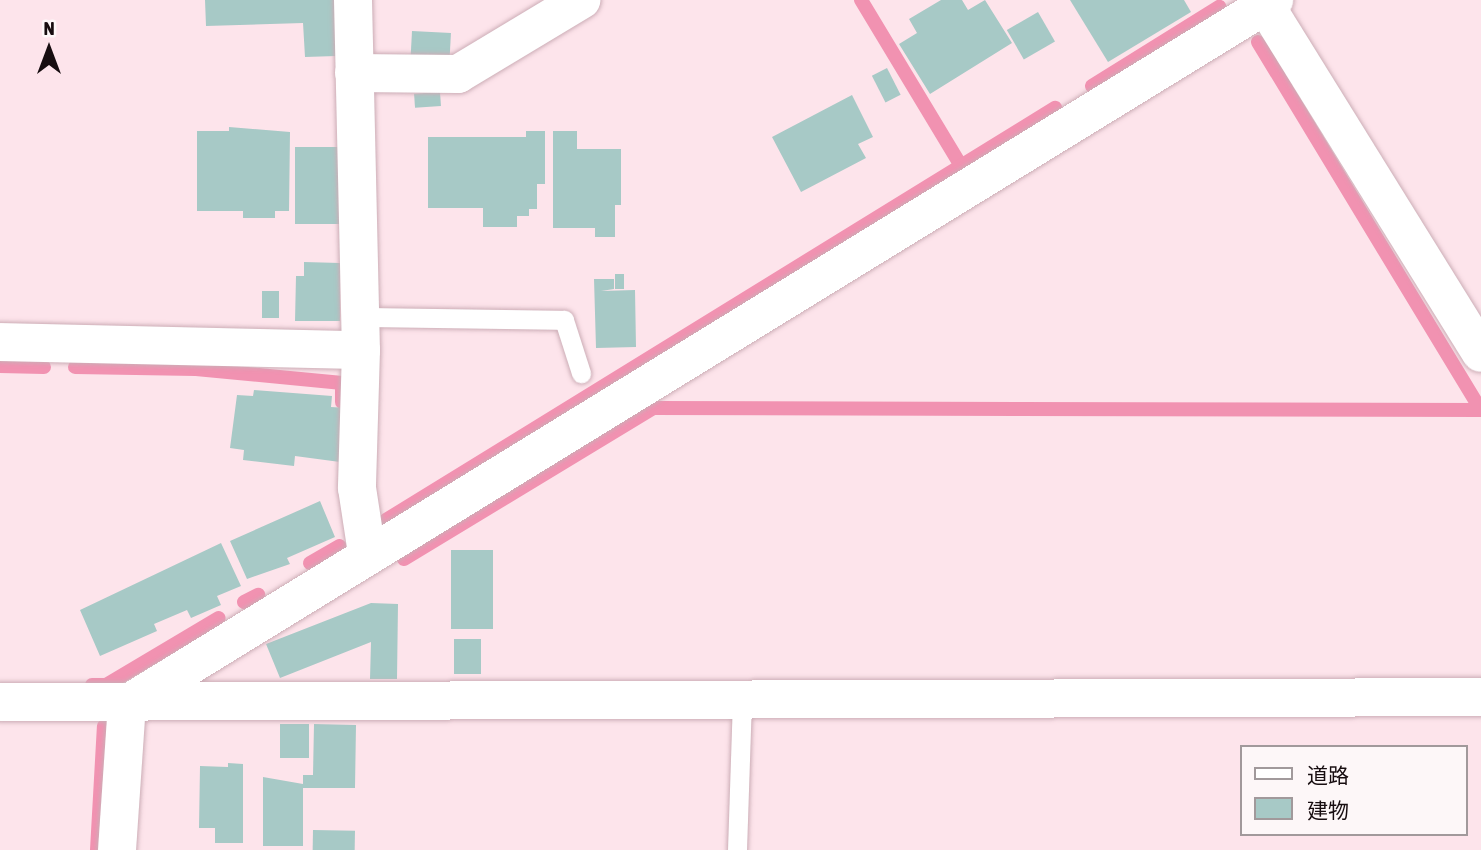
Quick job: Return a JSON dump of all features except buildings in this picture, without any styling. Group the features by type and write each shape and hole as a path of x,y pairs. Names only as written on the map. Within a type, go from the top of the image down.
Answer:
{"street":[{"path":"353,0 360,333 357,488 367,553"},
{"path":"354,73 458,74 581,0"},
{"path":"127,704 367,553 1267,2 1481,353"},
{"path":"0,342 360,333"},
{"path":"0,702 742,702 1481,697"},
{"path":"117,850 127,704"}],"lane":[{"path":"360,333 564,320 581,373"},
{"path":"737,850 742,702"}],"waterway":[{"path":"861,0 961,166"},
{"path":"1092,86 1219,7"},
{"path":"1258,42 1479,407"},
{"path":"386,520 1055,108"},
{"path":"0,366 44,367"},
{"path":"75,367 196,369 342,383 342,402"},
{"path":"404,559 653,408 1481,410"},
{"path":"310,563 339,546"},
{"path":"244,602 258,595"},
{"path":"92,685 106,685 219,618"},
{"path":"97,850 104,726"}]}
